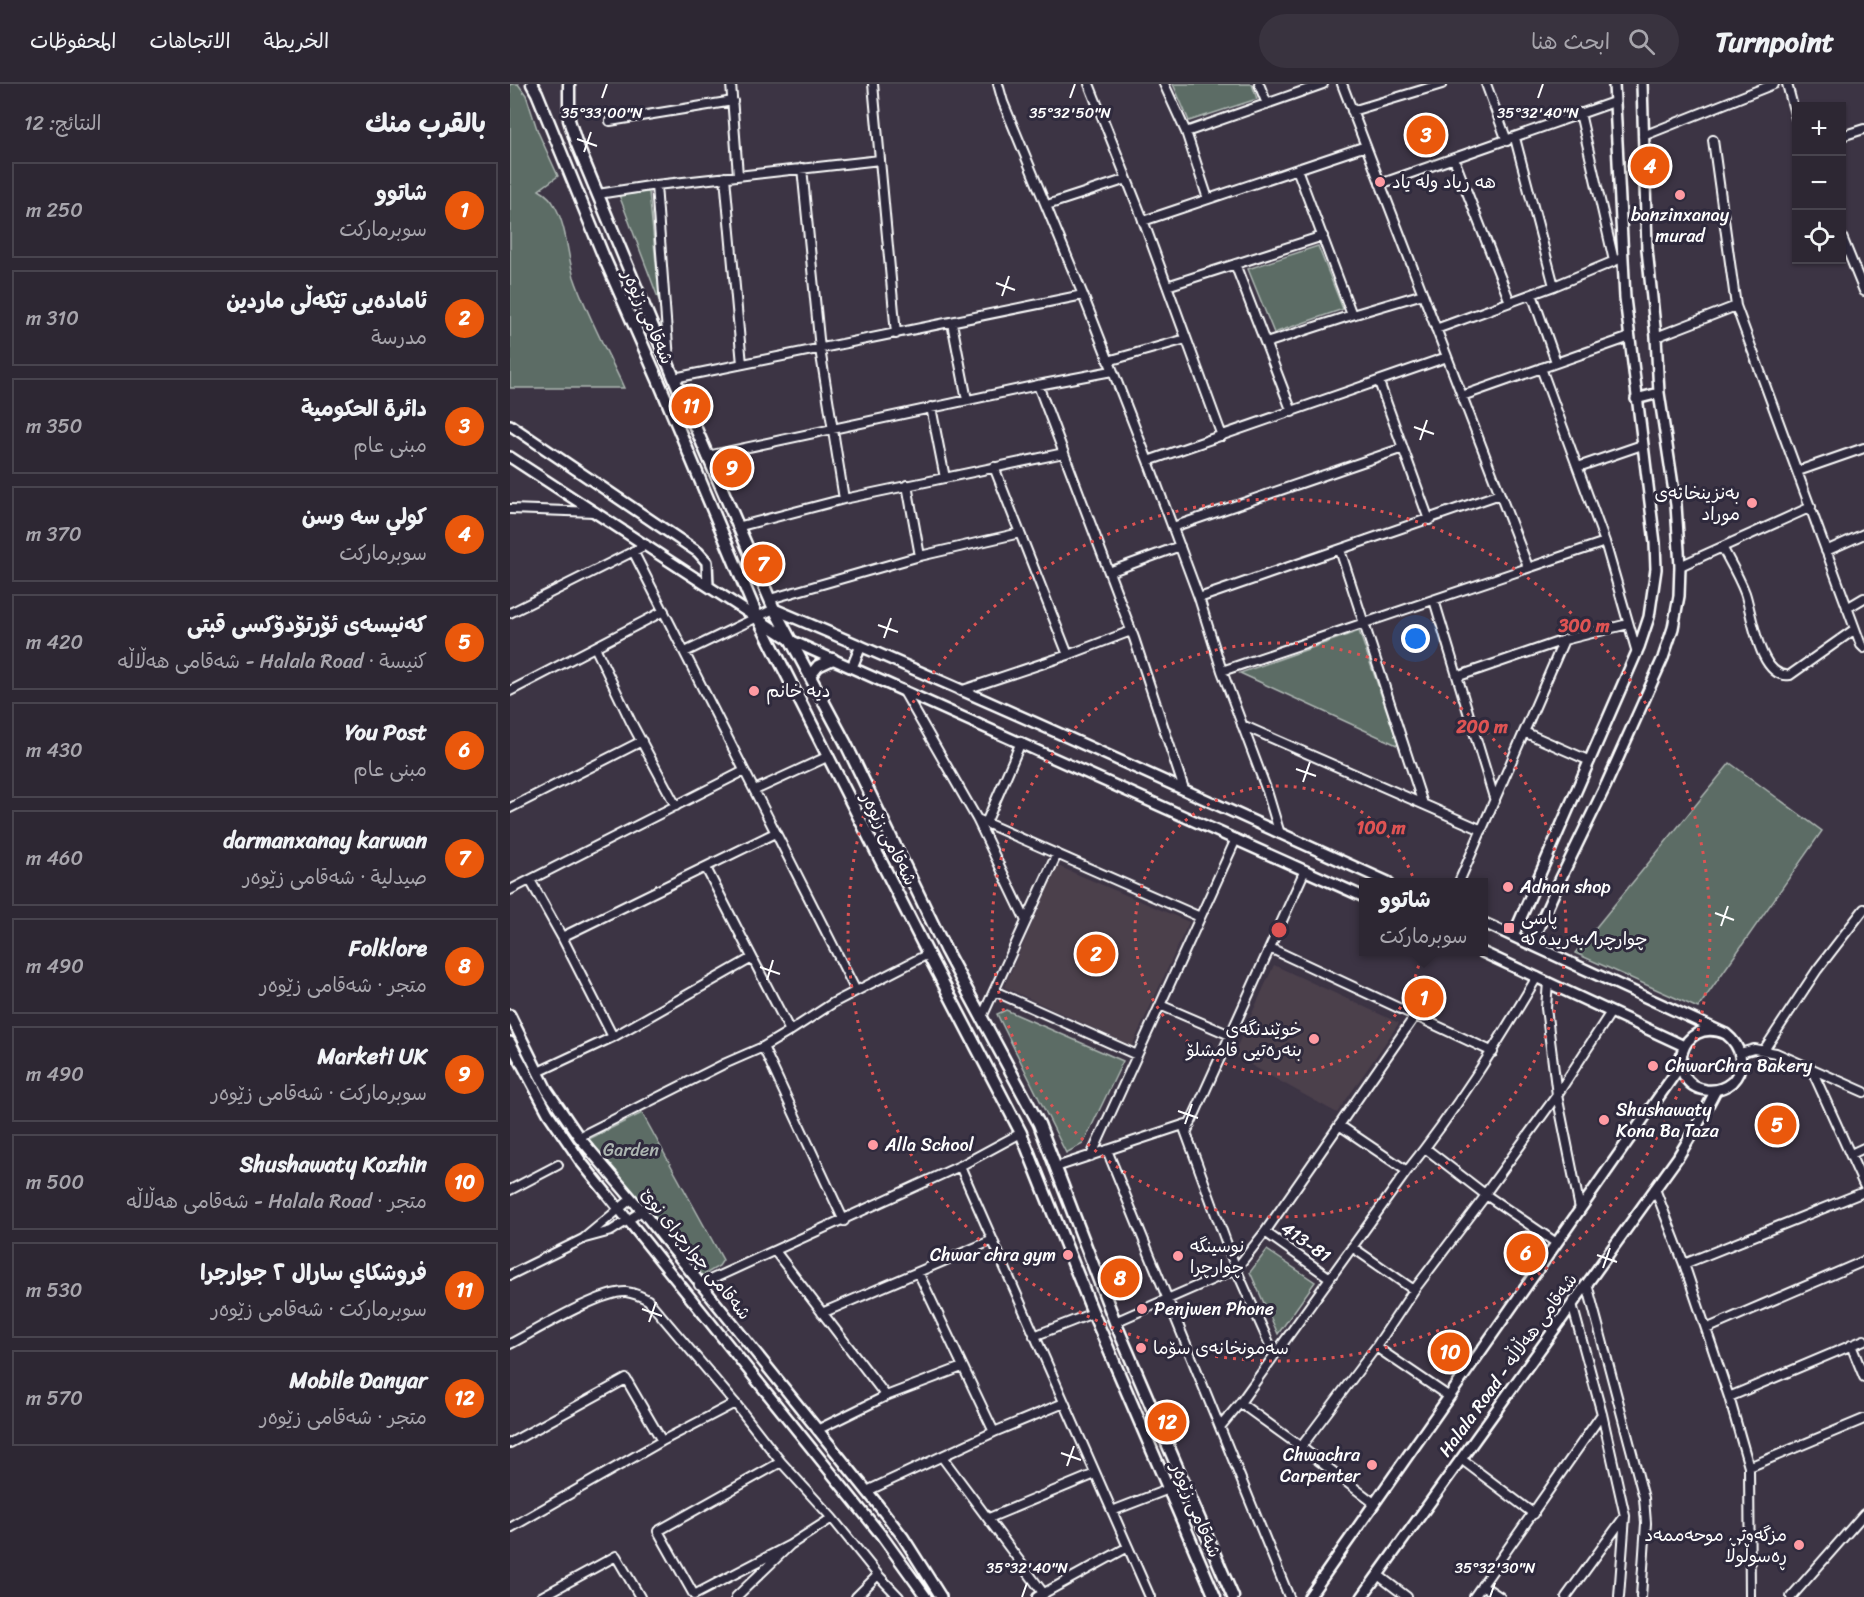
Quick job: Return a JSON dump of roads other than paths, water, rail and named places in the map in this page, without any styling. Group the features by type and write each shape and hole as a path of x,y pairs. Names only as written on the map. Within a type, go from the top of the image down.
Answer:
{"main road":[{"name":"شەقامی زێوەر","path":"569,84 570,120 576,142 737,527 772,604 845,741 946,951 1039,1124 1115,1322 1233,1597"},
{"name":"شەقامی زێوەر","path":"534,88 758,618 1021,1132 1092,1313 1211,1595"},
{"path":"603,255 626,260"},
{"path":"810,676 818,666 833,659"}],"street":[{"path":"731,84 738,175"},
{"path":"873,84 897,334"},
{"path":"998,84 1003,102 1047,205 1173,527 1280,834"},
{"path":"1090,84 1222,436"},
{"path":"1164,84 1185,132 1208,199"},
{"path":"1259,84 1267,104"},
{"path":"1185,132 1323,84"},
{"path":"1342,84 1528,567"},
{"path":"1352,111 1422,87 1442,84"},
{"path":"1486,84 1511,139 1554,286"},
{"path":"1614,84 1618,259"},
{"path":"1531,944 1663,658 1679,596 1680,566 1676,505 1659,393 1647,249 1642,84"},
{"path":"1643,136 1774,84"},
{"path":"1787,84 1792,102"},
{"path":"610,121 733,101"},
{"path":"1380,184 1614,102"},
{"path":"1514,936 1637,653 1649,617 1656,569 1630,337 1618,259 1580,113"},
{"path":"1846,135 1864,129"},
{"path":"1713,140 1736,306 1847,608 1864,648"},
{"path":"1143,221 1366,146"},
{"path":"1454,159 1510,302"},
{"path":"598,194 738,175 880,160"},
{"path":"802,168 820,349 844,499"},
{"path":"1297,169 1352,315"},
{"path":"725,177 742,364"},
{"path":"1047,205 1126,179"},
{"path":"656,185 672,373 742,364 1083,296"},
{"path":"1167,286 1323,236"},
{"path":"1846,247 1864,291"},
{"path":"1436,328 1554,286 1618,259"},
{"path":"1235,264 1292,412"},
{"path":"1266,343 1423,294"},
{"path":"1532,294 1556,362"},
{"path":"1656,338 1736,306"},
{"path":"952,323 967,400"},
{"path":"1462,396 1630,337"},
{"path":"1108,361 1186,339"},
{"path":"1148,461 1447,357"},
{"path":"1541,368 1605,542 1637,653"},
{"path":"707,456 931,407 1112,371"},
{"path":"1379,382 1429,520"},
{"path":"1038,385 1131,631 1184,789"},
{"path":"1636,399 1659,393"},
{"path":"931,407 945,478"},
{"path":"510,425 698,552 707,562 708,585"},
{"path":"1578,467 1642,445"},
{"path":"1173,527 1403,448"},
{"path":"1798,471 1864,448"},
{"path":"737,527 844,499 1064,453"},
{"path":"510,457 792,640 1359,895"},
{"path":"994,467 1068,655"},
{"path":"907,485 920,556"},
{"path":"1199,598 1500,494"},
{"path":"1680,566 1811,507"},
{"path":"510,509 595,512"},
{"path":"686,652 758,618 772,604 920,556 1020,533"},
{"path":"1826,551 1864,534"},
{"path":"1222,671 1605,542"},
{"path":"510,614 646,545"},
{"path":"1109,572 1180,546"},
{"path":"1722,547 1744,590 1760,648 1766,661 1776,673 1790,675 1855,629"},
{"path":"1340,550 1423,804"},
{"path":"633,551 856,991"},
{"path":"1847,608 1864,598"},
{"path":"1434,600 1459,676 1495,801"},
{"path":"772,604 960,691 1184,789 1379,878"},
{"path":"510,691 664,611"},
{"path":"1459,676 1564,640 1628,624"},
{"path":"960,691 1131,631"},
{"path":"1461,878 1564,640"},
{"path":"852,668 861,646"},
{"path":"595,647 676,806"},
{"path":"903,690 977,819 1026,921"},
{"path":"1242,725 1482,830"},
{"path":"1524,732 1590,761"},
{"path":"510,808 642,741"},
{"path":"986,823 1021,742"},
{"path":"755,790 829,756"},
{"path":"510,890 744,771"},
{"path":"977,819 1200,916"},
{"path":"562,938 775,833"},
{"path":"1091,1155 1236,839"},
{"path":"982,1017 1057,854"},
{"path":"706,868 790,1031"},
{"path":"1274,1354 1236,1269 1186,1127 1305,870"},
{"path":"530,880 613,1037"},
{"path":"1764,1050 1817,970 1864,909"},
{"path":"1488,925 1726,1034"},
{"path":"1270,948 1493,1052"},
{"path":"579,1137 724,1064 763,1047 833,1003 928,954"},
{"path":"1488,954 1684,1046"},
{"path":"538,1072 613,1037 752,958"},
{"path":"1220,1427 1240,1403 1493,1052 1537,977"},
{"path":"1548,982 1546,1008 1557,1095 1580,1209"},
{"path":"994,992 1137,1055"},
{"path":"1160,1005 1230,1035"},
{"path":"1301,1447 1376,1347 1414,1290 1557,1095 1611,1012"},
{"name":"شەقامی چوارچرای نوێ","path":"510,1015 538,1072 579,1137 642,1211 699,1285 875,1501 903,1537 941,1597"},
{"path":"1115,1322 1236,1269 1265,1232 1415,1016"},
{"path":"1702,1030 1719,1030 1726,1034 1737,1045 1740,1053 1741,1061 1736,1076 1724,1087 1716,1090 1700,1088 1693,1084 1683,1072 1681,1065 1684,1046 1690,1038 1702,1030"},
{"name":"شەقامی چوارچرای نوێ","path":"510,1042 548,1113 582,1163 891,1546 926,1597"},
{"path":"763,1047 844,1221"},
{"path":"1740,1053 1754,1049 1786,1056 1864,1092"},
{"name":"Halala Road - شەقامی هەڵاڵە","path":"1309,1597 1555,1242 1681,1065"},
{"path":"1811,1068 1864,1185"},
{"name":"Halala Road - شەقامی هەڵاڵە","path":"1362,1597 1655,1189 1688,1141 1716,1090"},
{"path":"1339,1125 1407,1171"},
{"path":"1056,1167 1186,1127"},
{"path":"699,1285 844,1221 960,1166 1021,1132"},
{"path":"1425,1148 1555,1242"},
{"path":"1851,1154 1864,1148"},
{"path":"1107,1150 1289,1597"},
{"path":"510,1190 558,1166"},
{"path":"960,1166 1150,1597"},
{"path":"1655,1189 1684,1264 1729,1397 1749,1467 1750,1597"},
{"path":"1684,1264 1864,1192"},
{"path":"583,1239 631,1199"},
{"path":"510,1275 583,1239 611,1231 642,1211"},
{"name":"413-81","path":"1265,1232 1330,1278"},
{"path":"822,1313 993,1240"},
{"path":"1352,1247 1414,1290"},
{"path":"775,1251 886,1396"},
{"path":"1706,1329 1864,1261"},
{"path":"918,1272 994,1432"},
{"path":"1587,1284 1644,1498 1646,1523 1641,1597"},
{"path":"510,1344 604,1295 625,1292 648,1300 782,1462 899,1597"},
{"path":"1572,1304 1602,1414 1625,1516 1619,1597"},
{"path":"1034,1336 1092,1313"},
{"path":"1729,1397 1864,1340"},
{"path":"1851,1346 1864,1377"},
{"path":"1376,1347 1448,1396"},
{"path":"818,1430 886,1396 962,1366"},
{"path":"510,1443 626,1379 662,1441"},
{"path":"510,1528 662,1441 735,1403"},
{"path":"867,1491 994,1432 1064,1403"},
{"path":"1240,1403 1374,1503"},
{"path":"1474,1597 1602,1414"},
{"path":"1749,1467 1864,1419"},
{"path":"942,1457 988,1518 1041,1595 1128,1547"},
{"path":"1461,1459 1534,1514"},
{"path":"782,1462 657,1531 694,1595 790,1545 832,1518"},
{"path":"988,1518 1095,1474"},
{"path":"1112,1511 1168,1489"},
{"path":"1791,1597 1864,1514"},
{"path":"1566,1597 1625,1516"},
{"path":"736,1597 790,1545"},
{"path":"542,1597 616,1556 640,1597"},
{"path":"856,1597 878,1575"},
{"path":"1378,1575 1407,1597"},
{"path":"1482,1585 1500,1597"}],"place":[{"name":"دائرة الحكومية","path":"1426,135"},
{"name":"كولي سه وسن","path":"1650,166"},
{"name":"هه رياد وله ياد","path":"1380,182"},
{"name":"banzinxanay murad","path":"1680,195"},
{"name":"فروشكاي سارال ٢ جوارجرا","path":"691,406"},
{"name":"Marketi UK","path":"732,468"},
{"name":"بەنزینخانەی موراد","path":"1752,503"},
{"name":"darmanxanay karwan","path":"763,564"},
{"name":"دیە خانم","path":"754,691"},
{"name":"Adnan shop","path":"1508,887"},
{"name":"پاسی چوارچرا/بەریدەکە","path":"1509,928"},
{"name":"ئامادەیی تێکەڵی ماردین","path":"1096,954"},
{"name":"شاتوو","path":"1424,998"},
{"name":"خوێندنگەی بنەرەتیی قامشلۆ","path":"1314,1039"},
{"name":"ChwarChra Bakery","path":"1653,1066"},
{"name":"Shushawaty Kona Ba Taza","path":"1604,1120"},
{"name":"کەنیسەی ئۆرتۆدۆکسی قبتی","path":"1777,1125"},
{"name":"Alla School","path":"873,1145"},
{"name":"You Post","path":"1526,1253"},
{"name":"Chwar chra gym","path":"1068,1255"},
{"name":"نوسینگە چوارچرا","path":"1178,1256"},
{"name":"Folklore","path":"1120,1278"},
{"name":"Penjwen Phone","path":"1142,1309"},
{"name":"سەمونخانەی سۆما","path":"1141,1348"},
{"name":"Shushawaty Kozhin","path":"1450,1352"},
{"name":"Mobile Danyar","path":"1167,1422"},
{"name":"Chwachra Carpenter","path":"1372,1465"},
{"name":"مزگەوتی موحەممەد ڕەسوڵوڵا","path":"1799,1545"}],"park label":[{"name":"Garden","path":"631,1150"}]}
